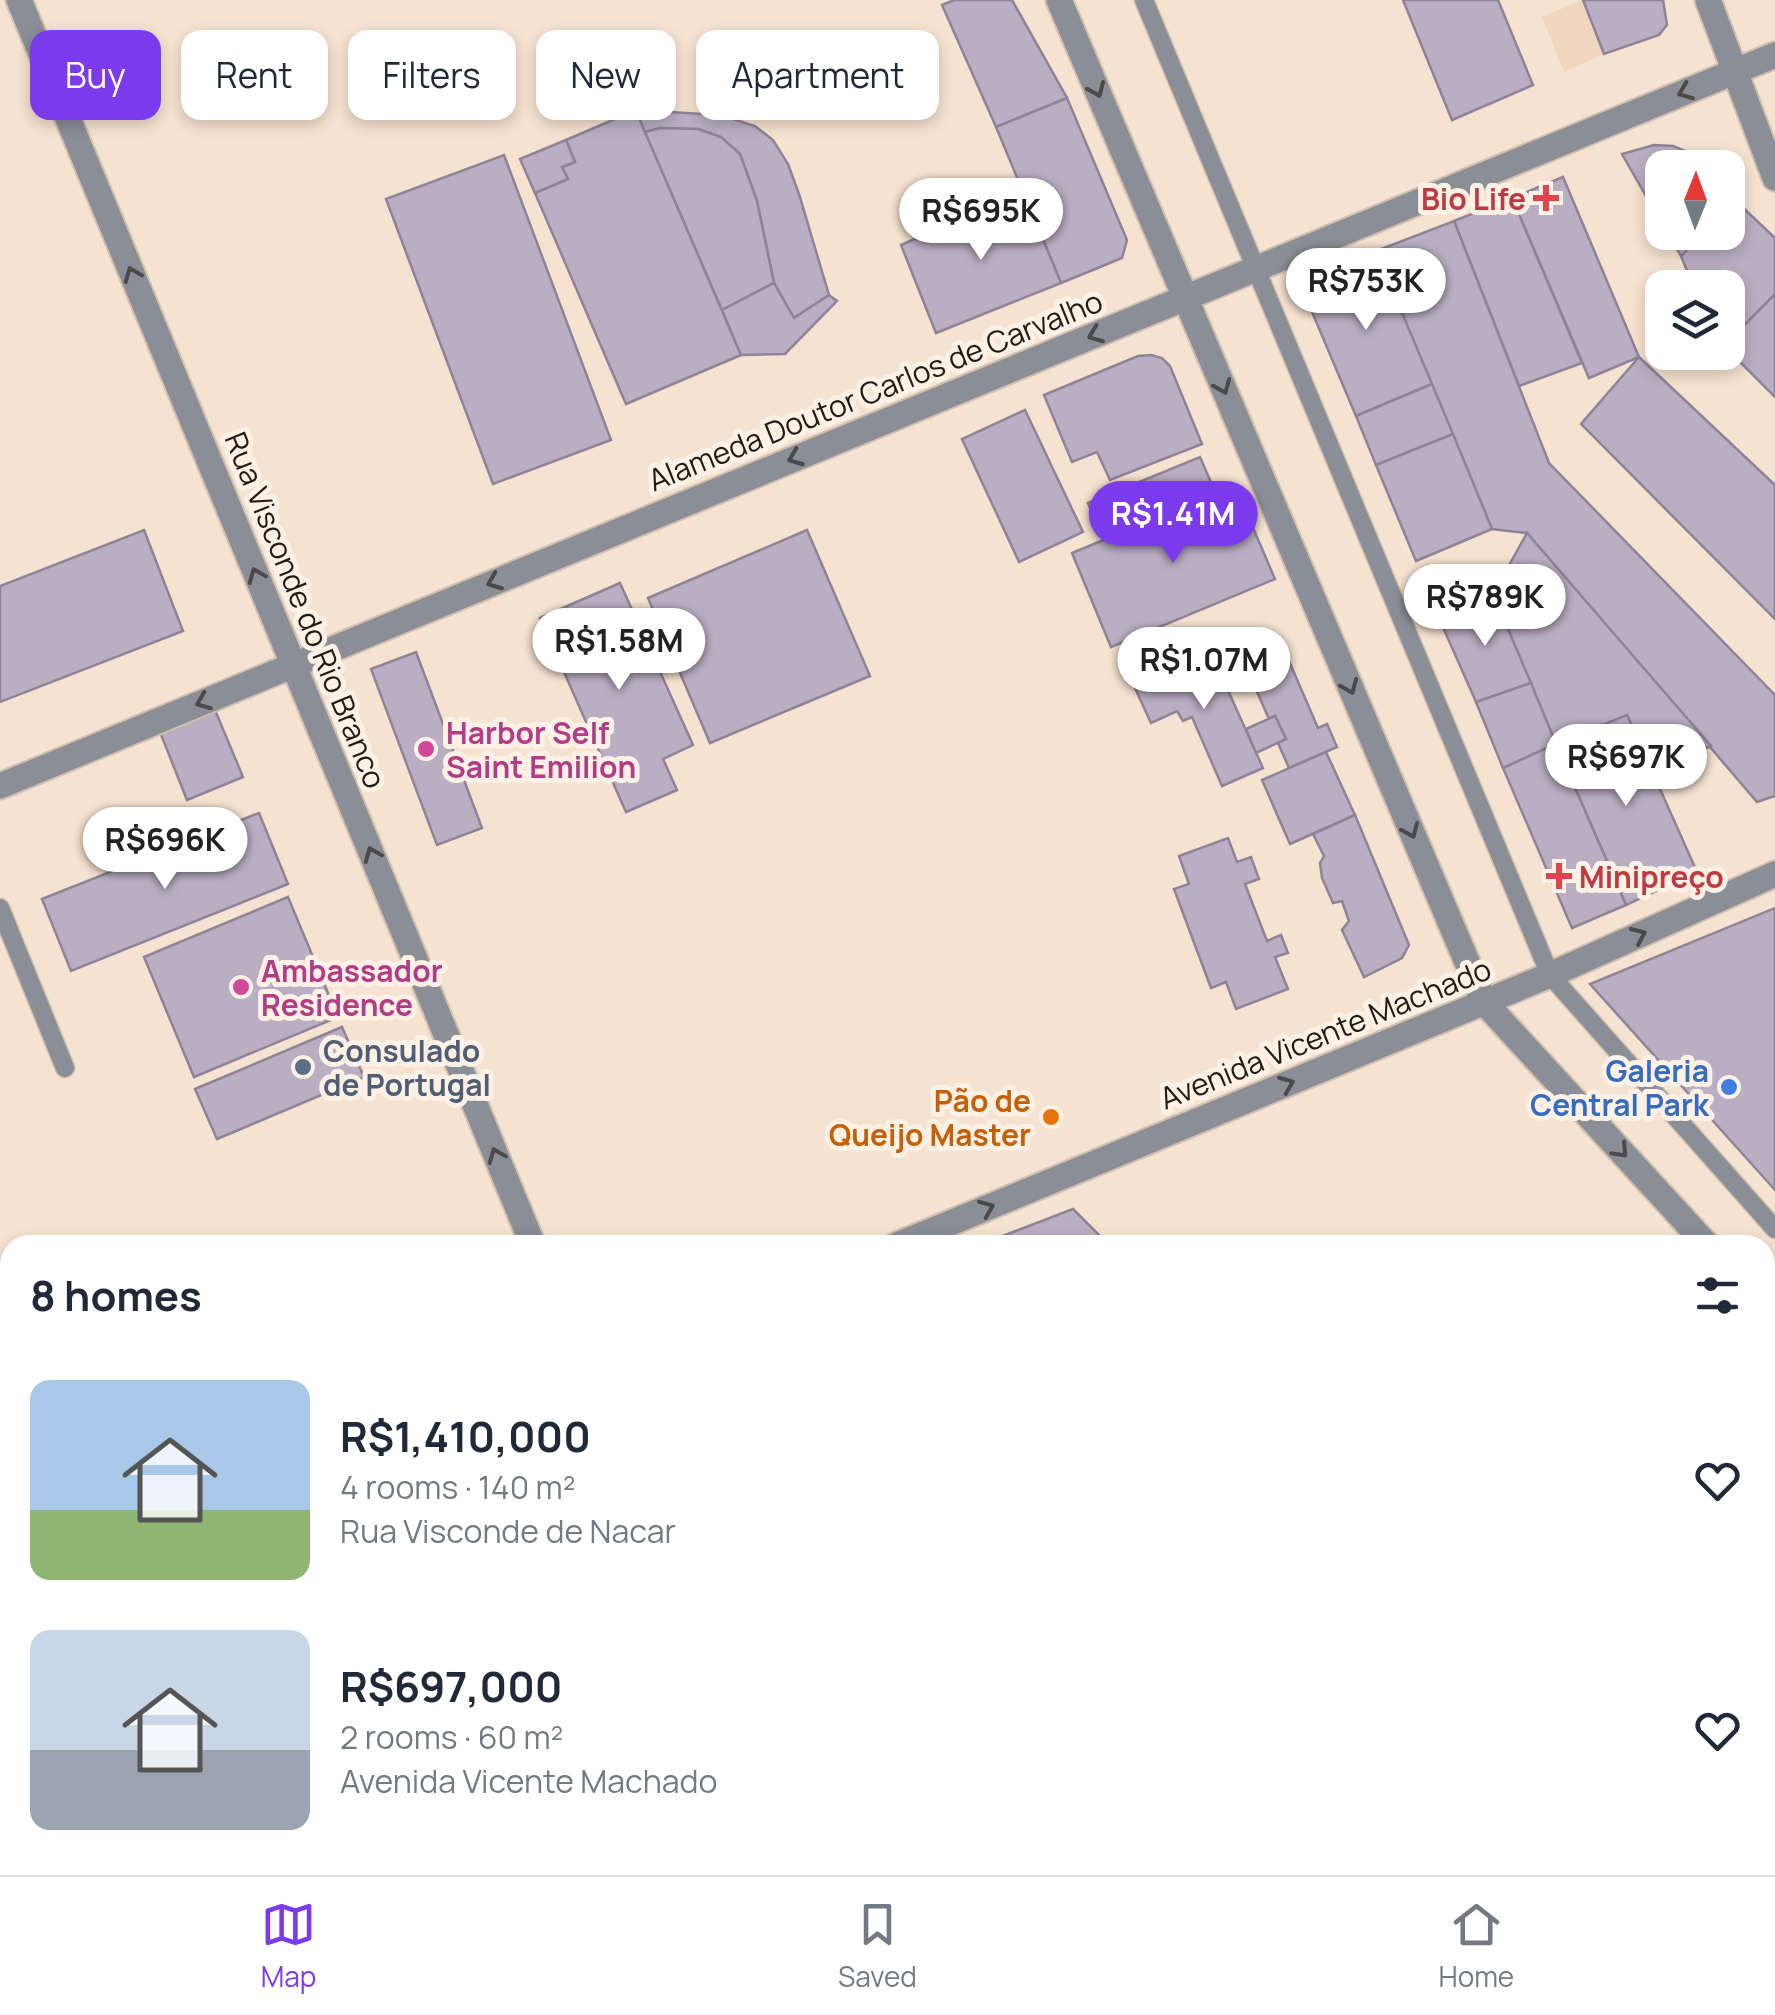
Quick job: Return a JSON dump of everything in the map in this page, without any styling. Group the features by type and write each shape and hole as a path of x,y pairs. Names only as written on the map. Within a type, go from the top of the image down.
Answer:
{"street":[{"name":"Rua Visconde do Rio Branco","path":"19,0 529,1235"},
{"path":"1059,0 1484,1002 1698,1235"},
{"path":"1708,0 1775,178"},
{"name":"Alameda Doutor Carlos de Carvalho","path":"0,786 1775,55"},
{"name":"Avenida Vicente Machado","path":"928,1235 1550,975 1775,874"}],"lane":[{"path":"1144,0 1550,975 1775,1228"},
{"path":"0,908 65,1068"}],"shaded area":[{"path":"1583,0 1604,54 1564,72 1542,17"}],"building":[{"path":"954,0 1012,0 1067,98 996,127 942,5"},
{"path":"1403,0 1498,0 1533,85 1452,120"},
{"path":"1583,0 1663,0 1667,25 1659,35 1604,54"},
{"path":"1067,98 1127,240 1122,258 1061,283 996,127"},
{"path":"676,112 696,114 696,120 736,120 755,126 773,140 788,164 799,194 829,295 794,318 774,283 757,201 740,154 721,137 698,129 660,128 645,132 640,120 676,120"},
{"path":"613,120 640,120 741,355 626,404 535,193 568,179 562,167 575,162 566,140"},
{"path":"660,128 698,129 721,137 740,154 757,201 774,283 722,310 645,132"},
{"path":"566,140 575,162 562,167 568,179 535,193 520,159"},
{"path":"1654,145 1683,150 1645,150 1645,194 1622,154"},
{"path":"504,155 611,440 493,484 386,199"},
{"path":"1563,177 1639,357 1589,378 1512,198"},
{"path":"1023,191 1061,283 936,333 901,245"},
{"path":"1512,198 1582,363 1519,386 1454,221"},
{"path":"1745,210 1775,238 1775,294 1745,325 1745,270 1687,270 1681,256 1687,250 1745,250"},
{"path":"1454,221 1549,463 1775,695 1775,796 1757,802 1527,533 1492,529 1376,251"},
{"path":"1376,251 1432,384 1356,416 1299,281"},
{"path":"774,283 794,318 829,295 837,301 785,354 741,355 722,310"},
{"path":"1775,294 1775,397 1745,367 1745,325"},
{"path":"1151,355 1170,366 1202,444 1110,480 1097,452 1072,462 1044,395 1138,356"},
{"path":"1639,357 1645,363 1645,370 1653,370 1775,485 1775,619 1581,424"},
{"path":"1432,384 1453,434 1376,465 1356,416"},
{"path":"1025,410 1083,532 1019,562 962,439"},
{"path":"1453,434 1492,529 1416,561 1376,465"},
{"path":"1200,457 1213,487 1101,533 1088,503"},
{"path":"1235,486 1275,579 1111,647 1072,553"},
{"path":"144,530 183,631 0,702 0,586"},
{"path":"807,530 870,676 710,743 648,598"},
{"path":"1527,533 1711,746 1651,771 1627,715 1556,744 1493,594"},
{"path":"620,583 693,745 663,759 677,790 626,812 540,618"},
{"path":"1493,594 1531,683 1476,702 1438,616"},
{"path":"1207,644 1263,768 1222,786 1192,717 1183,721 1177,711 1151,723 1135,688 1177,670 1172,659"},
{"name":"Harbor Self Saint Emilion","path":"416,652 482,828 437,845 371,669"},
{"path":"1289,661 1318,728 1327,724 1337,747 1289,768 1278,743 1286,739 1275,716 1269,719 1251,678"},
{"path":"1531,683 1556,744 1503,768 1476,702"},
{"path":"215,710 243,777 187,800 160,732"},
{"path":"1627,715 1697,872 1626,905 1556,744"},
{"path":"1275,716 1286,739 1256,753 1246,729"},
{"path":"1556,744 1626,905 1572,928 1503,768"},
{"path":"1326,752 1355,815 1290,844 1262,780"},
{"path":"259,813 288,884 71,971 42,899"},
{"path":"1355,815 1409,945 1402,958 1364,977 1342,930 1349,921 1342,901 1333,903 1322,878 1320,863 1324,856 1313,834"},
{"path":"1228,838 1237,862 1251,857 1259,879 1245,884 1267,941 1281,935 1288,953 1275,957 1288,989 1236,1009 1226,982 1211,988 1174,889 1189,884 1179,856"},
{"name":"Ambassador Residence","path":"288,897 338,1017 194,1077 144,957"},
{"name":"Galeria Central Park","path":"1775,908 1775,1190 1590,984"},
{"path":"342,1027 364,1077 217,1139 195,1089"},
{"path":"1073,1209 1099,1235 1005,1235"}],"place":[{"name":"Bio Life","path":"1546,198"},
{"name":"Harbor Self Saint Emilion","path":"426,749"},
{"name":"Minipreço","path":"1559,876"},
{"name":"Ambassador Residence","path":"241,987"},
{"name":"Consulado de Portugal","path":"303,1067"},
{"name":"Galeria Central Park","path":"1729,1087"},
{"name":"Pão de Queijo Master","path":"1051,1117"}]}
